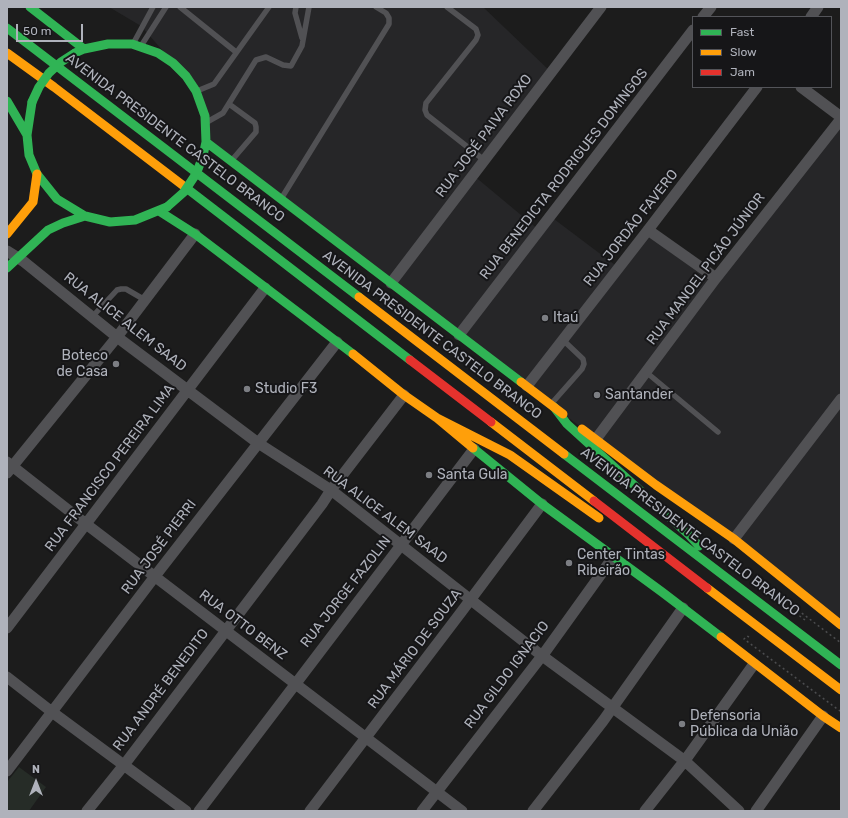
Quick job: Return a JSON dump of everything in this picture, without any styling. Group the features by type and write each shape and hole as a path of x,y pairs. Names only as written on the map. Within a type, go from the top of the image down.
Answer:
{"main road":[{"name":"AVENIDA PRESIDENTE CASTELO BRANCO","path":"30,7 84,49"},
{"name":"AVENIDA PRESIDENTE CASTELO BRANCO","path":"7,28 841,664"},
{"path":"108,44 137,45 158,53 173,63 186,76 196,91 205,116 206,142 204,154 196,174 184,192 163,209 135,220 110,222 85,216 57,199 37,174 29,155 27,135 32,102 39,87 49,73 61,62 75,53 84,49 108,44"},
{"path":"7,53 841,690"},
{"path":"7,101 27,135"},
{"name":"AVENIDA PRESIDENTE CASTELO BRANCO","path":"206,142 656,485 734,539 841,625"},
{"path":"7,234 33,202 37,174"},
{"path":"163,209 404,395 437,418 542,504 614,556 754,664 841,728"},
{"path":"7,268 48,230 63,223 85,216"},
{"path":"553,406 567,424 689,535 733,583"},
{"path":"437,418 510,455 608,525"},
{"path":"634,543 653,557 738,611"}],"street":[{"name":"RUA JOSÉ PAIVA ROXO","path":"391,283 601,7"},
{"path":"812,16 818,7"},
{"name":"RUA BENEDICTA RODRIGUES DOMINGOS","path":"459,335 692,31"},
{"name":"RUA JORDÃO FAVERO","path":"527,386 756,88"},
{"path":"802,88 841,118"},
{"name":"RUA MANOEL PICÃO JÚNIOR","path":"596,439 716,278 841,118"},
{"path":"648,230 716,278"},
{"path":"9,467 117,337 195,234"},
{"name":"RUA ALICE ALEM SAAD","path":"7,251 117,337 258,443 331,490 541,655 685,761 739,811"},
{"name":"RUA FRANCISCO PEREIRA LIMA","path":"7,628 265,288"},
{"name":"RUA JOSÉ PIERRI","path":"7,771 337,342"},
{"name":"RUA ANDRÉ BENEDITO","path":"86,811 124,764 404,395"},
{"path":"734,539 841,399"},
{"name":"RUA JORGE FAZOLIN","path":"199,811 474,449"},
{"name":"RUA OTTO BENZ","path":"9,467 462,811"},
{"name":"RUA MÁRIO DE SOUZA","path":"310,811 542,504"},
{"name":"RUA GILDO IGNACIO","path":"422,811 541,655 545,652 614,556"},
{"path":"533,811 613,707 683,608"},
{"path":"645,811 685,761 754,664"},
{"path":"7,677 186,811"},
{"path":"756,811 823,716"}],"lane":[{"path":"137,45 153,7"},
{"path":"137,45 166,7"},
{"path":"180,7 236,52"},
{"path":"196,91 214,84 269,7"},
{"path":"296,7 296,13 303,40"},
{"path":"205,123 223,113 256,60 266,57 283,65 291,66 302,46 309,7"},
{"path":"281,199 389,24 389,18 386,13 376,7"},
{"path":"448,7 476,29 478,35 476,40 426,103 424,110 427,115 484,160"},
{"path":"229,104 255,123 256,127 256,132 231,161"},
{"path":"92,317 117,290 126,289 145,300"},
{"path":"553,406 582,369 584,364 583,359 563,340"},
{"path":"646,372 718,432"}],"path":[{"path":"802,617 776,598 778,595 841,643"}],"shaded area":[{"path":"109,7 483,7 551,72 473,175 539,230 550,216 619,268 648,230 716,278 841,119 841,625 206,142 193,85 141,26"},
{"path":"19,767 46,787 29,811 7,811 7,782"}],"traffic: fast":[{"path":"30,7 84,49"},
{"path":"7,28 359,297"},
{"path":"75,53 84,49 108,44 132,44 158,53 173,63 186,76 196,91 205,116 206,142 204,151"},
{"path":"32,102 39,87 49,73 61,62 75,53"},
{"path":"7,101 27,135"},
{"path":"32,102 27,135 29,155 37,174 57,199 85,216 110,222 135,220 167,207"},
{"path":"206,142 521,382"},
{"path":"167,207 184,192 196,174 204,154"},
{"path":"185,187 410,360"},
{"path":"159,211 195,234 353,354"},
{"path":"7,268 48,230 63,223 85,216"},
{"path":"554,407 567,424 689,535 699,546"},
{"path":"473,448 542,504 721,637"},
{"path":"564,454 841,665"}],"traffic: slow":[{"path":"7,53 185,187"},
{"path":"7,234 33,202 37,174"},
{"path":"359,297 564,454"},
{"path":"353,354 404,395 437,418 473,448"},
{"path":"521,382 563,414"},
{"path":"437,418 510,455 599,518"},
{"path":"491,422 594,501"},
{"path":"582,429 656,485 734,539 841,625"},
{"path":"707,588 841,690"},
{"path":"721,637 823,716 841,728"}],"traffic: jam":[{"path":"410,360 491,422"},
{"path":"594,501 707,588"}],"place":[{"name":"Itaú","path":"545,318"},
{"name":"Boteco de Casa","path":"116,364"},
{"name":"Studio F3","path":"247,389"},
{"name":"Santander","path":"597,395"},
{"name":"Santa Gula","path":"429,475"},
{"name":"Center Tintas Ribeirão","path":"569,563"},
{"name":"Defensoria Pública da União","path":"682,724"}]}
